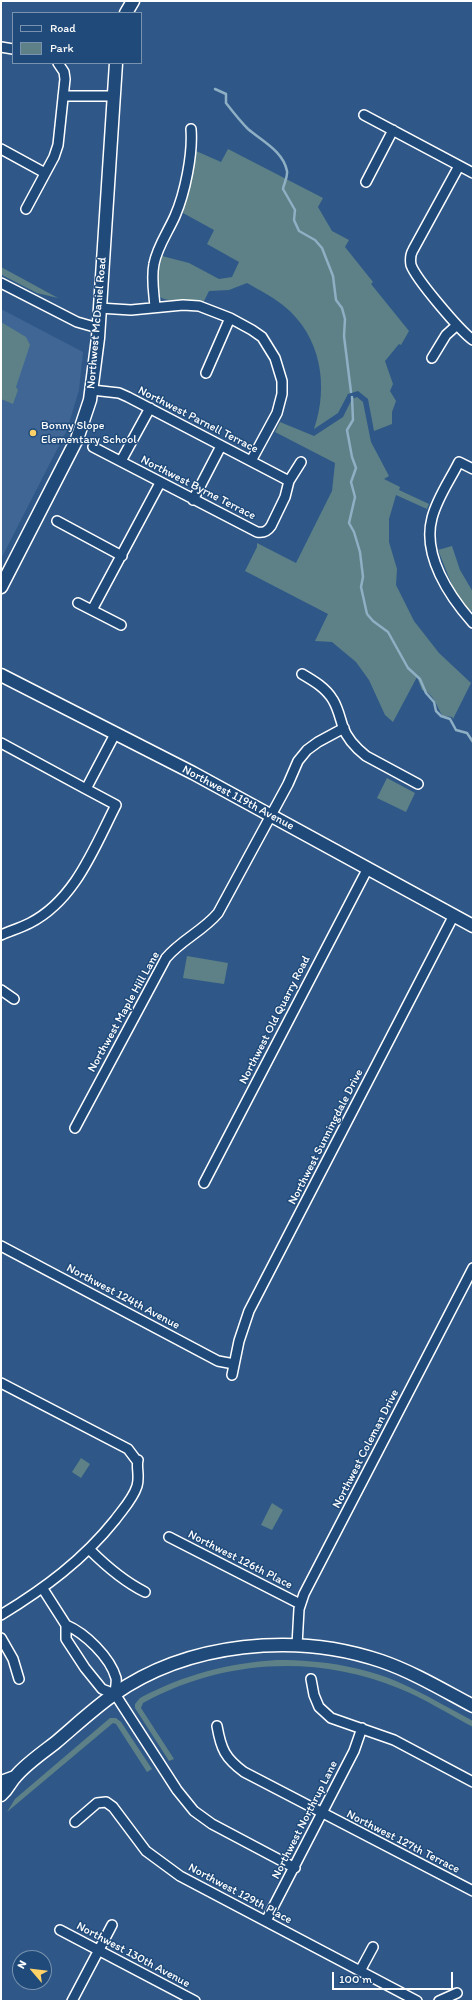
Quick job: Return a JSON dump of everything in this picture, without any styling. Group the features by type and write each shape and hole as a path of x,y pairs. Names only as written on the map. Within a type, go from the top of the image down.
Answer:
{"street":[{"path":"127,12 133,1"},
{"path":"1,47 12,49"},
{"name":"Northwest McDaniel Road","path":"1,587 77,439 92,390 98,328 116,64"},
{"path":"26,209 58,144 65,76 60,66"},
{"path":"63,96 114,96"},
{"path":"364,115 473,173"},
{"path":"155,307 154,264 159,248 176,214 182,196 192,147 191,129"},
{"path":"366,182 393,130"},
{"path":"1,149 45,173"},
{"path":"459,166 410,255 411,265 414,271 456,326 473,340"},
{"path":"1,283 76,322 98,328"},
{"path":"99,308 131,310 183,305 199,306 230,318 252,330 262,338 275,358 282,381 282,394 277,413 251,461"},
{"path":"206,373 230,318"},
{"path":"432,358 446,335 456,326"},
{"name":"Northwest Parnell Terrace","path":"92,390 119,393 289,481"},
{"path":"121,462 150,408"},
{"path":"193,500 221,446"},
{"name":"Northwest Byrne Terrace","path":"93,447 256,532 264,532 271,526 285,497 289,481 301,462"},
{"path":"473,469 459,462 434,509 431,522 430,542 445,583 463,613 473,623"},
{"path":"92,610 160,483"},
{"path":"57,521 122,556"},
{"path":"78,603 121,625"},
{"path":"302,674 316,682 328,693 338,710 344,728 354,745 366,756 418,784"},
{"name":"Northwest 119th Avenue","path":"1,675 271,814 473,926"},
{"name":"Northwest Maple Hill Lane","path":"75,1128 166,958 173,949 208,924 218,913 301,756 318,742 344,728"},
{"path":"86,789 115,734"},
{"path":"1,743 116,806 84,867 70,889 50,909 31,923 1,935"},
{"name":"Northwest Old Quarry Road","path":"204,1183 368,868"},
{"name":"Northwest Sunningdale Drive","path":"232,1375 239,1341 249,1311 454,915"},
{"path":"1,990 14,999"},
{"name":"Northwest 124th Avenue","path":"1,1246 218,1361 234,1364"},
{"name":"Northwest Coleman Drive","path":"297,1645 300,1604 473,1268"},
{"path":"1,1383 128,1449 137,1460 139,1472 134,1495 90,1550 43,1589 1,1615"},
{"name":"Northwest 126th Place","path":"169,1537 300,1604"},
{"path":"90,1550 113,1573 127,1583 145,1592"},
{"path":"43,1589 66,1625 66,1639 85,1668 102,1689 115,1694 177,1790 194,1811 212,1824 294,1868"},
{"path":"66,1625 78,1630 105,1657 116,1679 115,1694"},
{"path":"1,1638 13,1659 19,1679"},
{"path":"1,1782 15,1777 115,1694 152,1673 191,1658 240,1648 297,1645 350,1652 386,1663 414,1675 473,1706"},
{"path":"311,1679 314,1695 319,1707 331,1718 394,1740 473,1782"},
{"name":"Northwest 127th Terrace","path":"217,1726 220,1744 231,1763 244,1772 322,1814 473,1891"},
{"name":"Northwest Northrup Lane","path":"266,1921 354,1751 362,1728"},
{"path":"1,1795 10,1788 15,1777"},
{"name":"Northwest 129th Place","path":"75,1822 97,1803 106,1802 113,1807 136,1840 154,1859 180,1876 417,2001"},
{"path":"72,2001 112,1925"},
{"name":"Northwest 130th Avenue","path":"60,1930 195,2001"},
{"path":"360,1972 373,1946"},
{"path":"439,2001 456,1993"}],"shaded area":[{"name":"Bonny Slope Elementary School","path":"1,309 83,352 79,390 67,430 2,557"}],"green space":[{"path":"228,149 323,198 318,207 332,231 349,240 345,247 373,282 371,284 409,331 401,345 399,344 385,361 393,384 390,391 396,401 392,412 392,424 374,431 368,399 358,391 348,394 338,413 314,429 319,413 321,379 314,347 297,318 270,296 247,283 229,290 209,291 203,303 173,301 160,297 158,275 162,256 189,263 219,279 232,277 239,262 207,244 214,230 183,213 196,151 221,162"},
{"path":"1,267 58,298 37,293 4,276 1,274"},
{"path":"1,322 26,337 30,345 16,387 18,390 13,404 1,399"},
{"path":"357,397 363,402 371,442 389,476 384,479 400,487 399,490 429,504 427,509 396,495 389,519 389,542 397,569 396,585 414,621 439,653 471,683 453,719 452,717 443,716 430,694 422,690 417,677 393,722 385,715 369,680 356,662 332,642 315,641 328,614 245,571 257,547 257,543 296,563 332,491 335,463 275,432 280,422 314,436 343,417 352,399"},
{"path":"452,546 460,570 473,592 473,609 470,612 454,590 438,550"},
{"path":"387,778 415,793 406,812 377,798"},
{"path":"187,956 228,963 224,984 183,978"},
{"path":"81,1458 90,1464 81,1478 72,1472"},
{"path":"272,1503 283,1510 272,1530 261,1525"},
{"path":"277,1660 329,1663 379,1675 419,1692 473,1721 473,1727 427,1701 398,1688 366,1677 334,1670 301,1666 236,1670 204,1678 173,1689 143,1703 141,1708 174,1759 169,1761 135,1708 135,1704 140,1698 189,1677 223,1667"},
{"path":"110,1718 116,1718 121,1722 152,1769 147,1772 116,1724 113,1723 7,1812 15,1799"}],"waterway":[{"path":"215,89 226,94 226,103 248,129 277,152 285,164 287,173 283,189 295,210 294,220 299,231 315,240 322,248 333,276 336,300 342,308 345,319 344,336 351,392"},
{"path":"352,397 353,420 347,430 352,457 356,468 351,482 355,497 349,523 354,532 360,552 363,577 361,587 367,614 373,621 388,632 408,668 420,679 426,693 434,702 436,711 441,716 450,719 456,730 467,733 473,742"}],"place":[{"name":"Bonny Slope Elementary School","path":"33,433"}]}
